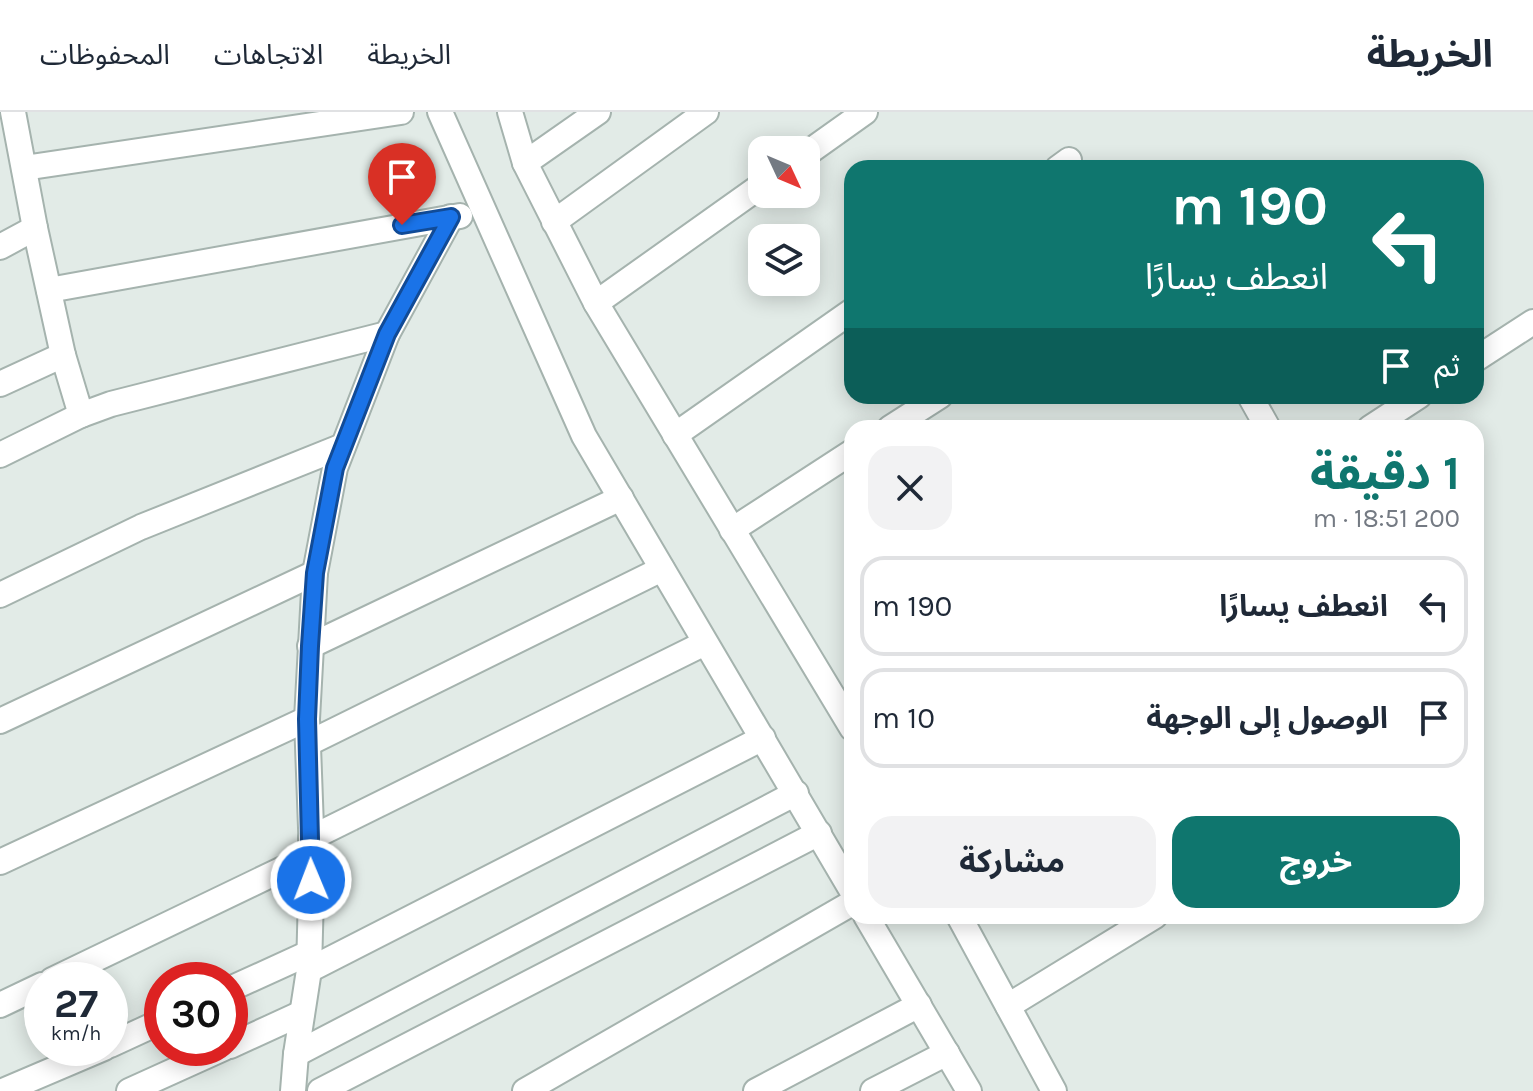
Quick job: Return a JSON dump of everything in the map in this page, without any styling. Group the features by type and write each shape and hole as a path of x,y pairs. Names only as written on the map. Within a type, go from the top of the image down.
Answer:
{"street":[{"path":"0,118 13,112 63,355 81,415"},
{"path":"24,168 401,112"},
{"path":"440,112 584,436 844,877"},
{"path":"510,112 525,163 596,303 844,715"},
{"path":"525,163 598,112"},
{"path":"554,222 706,112"},
{"path":"820,144 865,112"},
{"path":"596,303 748,195"},
{"path":"49,290 485,213"},
{"path":"293,1091 309,962 311,846 308,731 315,573 335,468 343,446 387,334 451,217"},
{"path":"0,247 35,228"},
{"path":"675,435 844,317"},
{"path":"1484,354 1533,322"},
{"path":"0,455 81,415 111,404 387,334"},
{"path":"0,384 63,355"},
{"path":"902,420 928,404"},
{"path":"1382,420 1407,404"},
{"path":"0,595 141,527 343,446"},
{"path":"732,530 844,457"},
{"path":"310,646 621,498"},
{"path":"0,862 308,731 662,569"},
{"path":"0,721 315,573"},
{"path":"87,962 705,643"},
{"path":"248,983 309,962 763,738"},
{"path":"296,1054 796,793"},
{"path":"320,1091 819,833"},
{"path":"525,1091 844,908"},
{"path":"871,924 969,1091"},
{"path":"963,924 1054,1091"},
{"path":"1008,1006 1142,924"},
{"path":"0,1005 24,994"},
{"path":"756,1091 919,1005"},
{"path":"248,1038 302,1013"},
{"path":"873,1091 947,1053"},
{"path":"3,1091 62,1066"},
{"path":"129,1091 184,1066"}],"route":[{"path":"311,880 307,719 310,646 315,573 335,468 387,334 451,217 402,225"}]}
